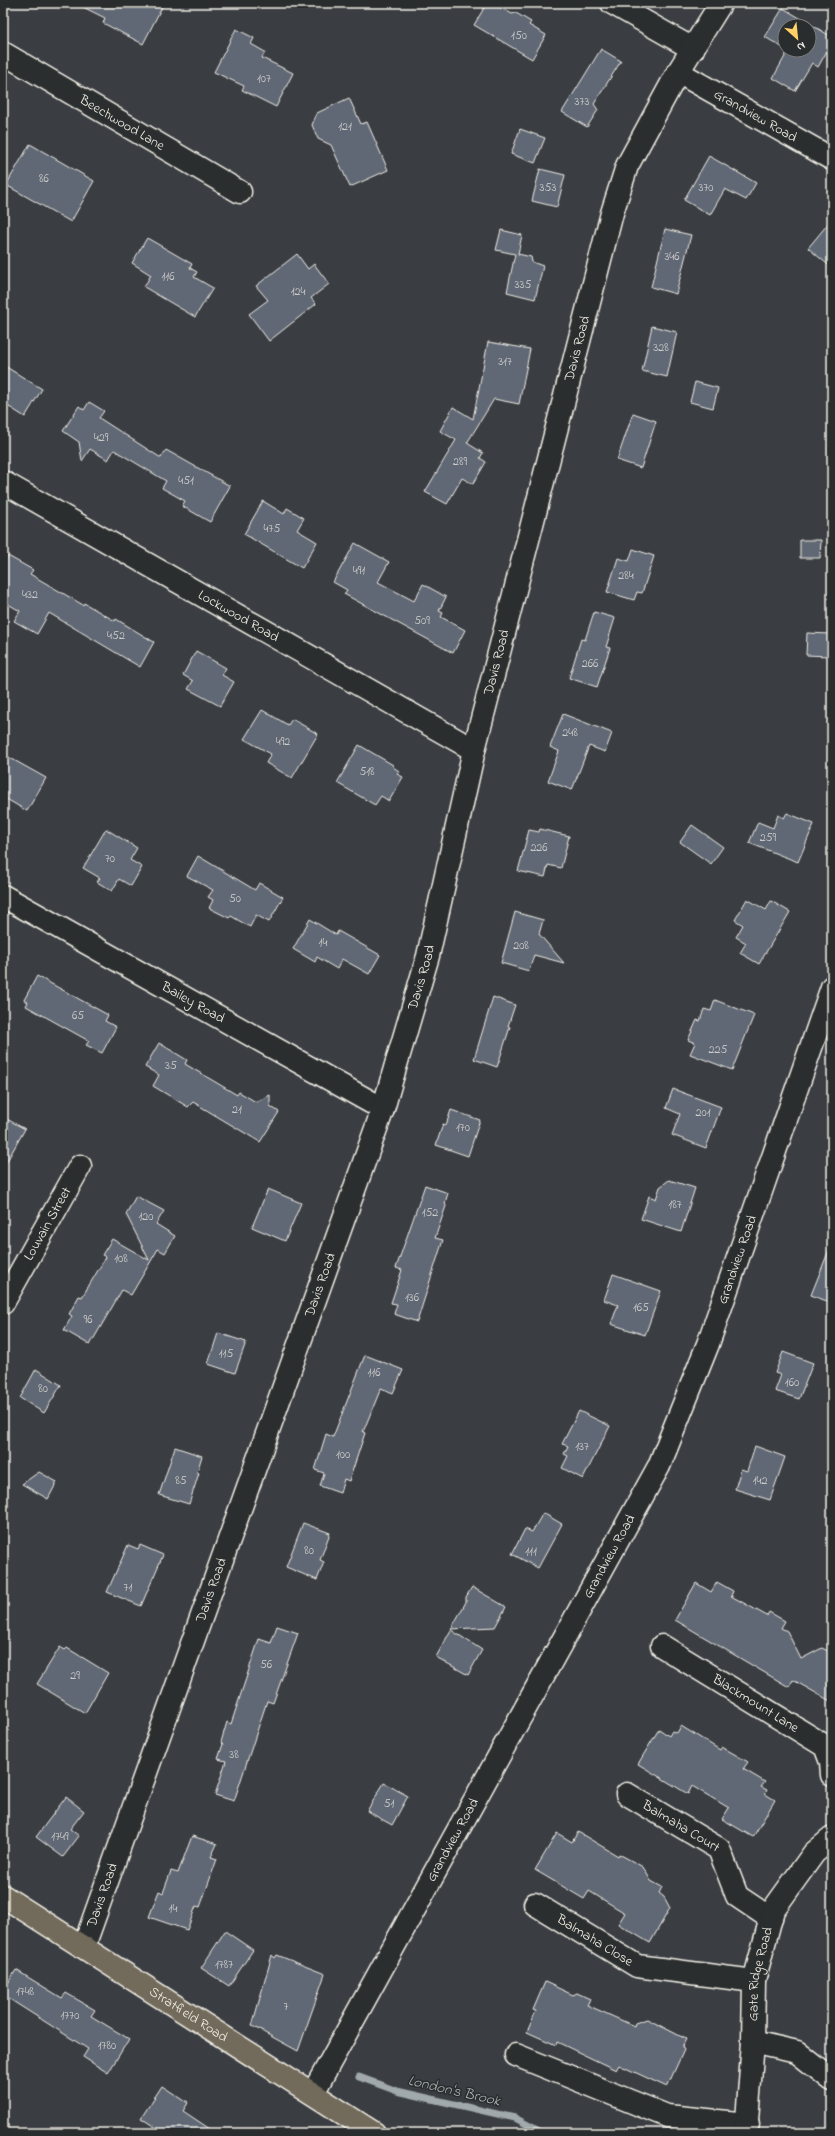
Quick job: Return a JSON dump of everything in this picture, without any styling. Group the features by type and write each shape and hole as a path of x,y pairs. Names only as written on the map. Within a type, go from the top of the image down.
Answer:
{"main road":[{"name":"Stratfield Road","path":"3,1896 84,1946 374,2133"}],"street":[{"path":"612,3 693,48"},
{"name":"Davis Road","path":"84,1946 383,1109 428,956 474,750 612,213 626,166 678,72 721,3"},
{"name":"Beechwood Lane","path":"3,53 240,192"},
{"name":"Grandview Road","path":"678,72 832,159"},
{"name":"Lockwood Road","path":"3,482 474,750"},
{"name":"Bailey Road","path":"3,896 383,1109"},
{"name":"Grandview Road","path":"313,2093 659,1466 708,1344 832,987"},
{"name":"Louvain Street","path":"3,1302 80,1166"},
{"name":"Blackmount Lane","path":"662,1646 825,1746 831,1762 832,1775"},
{"name":"Balmaha Court","path":"627,1794 719,1849 737,1896 771,1919"},
{"name":"Gate Ridge Road","path":"747,2128 753,2042 754,1982 773,1910 814,1853 832,1838"},
{"name":"Balmaha Close","path":"535,1904 637,1966 754,1982"},
{"path":"753,2042 797,2052 832,2080"},
{"path":"516,2055 667,2116 747,2128"}],"building":[{"path":"75,3 164,3 143,44 103,23 105,18"},
{"path":"487,3 493,3 512,14 516,13 531,22 529,25 546,35 532,59 474,25"},
{"path":"783,8 800,18 777,18 777,44 765,37"},
{"path":"817,28 832,37 832,42 818,67 812,63 795,91 773,78 784,58 817,58"},
{"path":"236,29 254,38 251,44 265,52 262,58 293,73 276,107 242,90 244,86 214,72"},
{"path":"601,49 621,61 594,104 598,110 587,127 562,112"},
{"path":"349,98 361,124 367,122 388,170 350,187 331,145 318,139 312,125 317,113"},
{"path":"520,129 545,138 535,163 511,154"},
{"path":"30,144 94,181 71,222 6,185"},
{"path":"709,156 756,183 746,200 725,189 710,215 684,200"},
{"path":"540,169 565,175 557,207 532,201"},
{"path":"832,219 832,268 808,248"},
{"path":"665,229 691,235 676,294 651,287"},
{"path":"501,230 522,235 518,254 531,257 532,262 543,266 535,299 507,292 515,254 496,250"},
{"path":"147,238 192,264 190,268 197,272 194,277 213,288 195,317 144,287 151,275 132,263"},
{"path":"297,254 308,269 314,264 329,284 311,298 316,304 269,341 249,314 268,300 256,286"},
{"path":"652,326 677,332 667,377 642,371"},
{"path":"488,342 530,349 519,404 494,399 467,443 483,453 480,458 486,462 473,484 462,478 447,504 425,492 456,440 440,431 453,407 473,419"},
{"path":"3,365 42,389 25,417 3,403"},
{"path":"695,382 718,388 713,408 690,402"},
{"path":"89,402 104,411 99,418 161,458 166,450 230,486 210,522 182,506 185,501 162,488 166,481 114,450 108,460 90,449 82,461 79,442 63,431 79,406 84,410"},
{"path":"633,413 656,421 641,468 617,460"},
{"path":"263,501 284,514 287,508 304,518 297,530 317,542 302,568 244,534"},
{"path":"800,540 821,540 820,558 800,558"},
{"path":"355,543 389,562 378,582 414,601 423,584 446,597 439,611 443,613 441,617 465,630 453,653 344,594 347,590 333,582"},
{"path":"633,549 654,556 642,593 637,592 634,600 607,592 618,558 629,561"},
{"path":"8,556 33,570 30,574 83,605 84,603 115,621 116,619 154,642 140,667 49,613 37,634 14,621 20,611 3,601 3,565"},
{"path":"594,612 615,618 606,647 610,648 597,687 569,678 581,639 585,640"},
{"path":"807,633 830,634 829,656 806,655"},
{"path":"196,651 226,668 222,675 234,682 220,706 188,689 193,681 183,675"},
{"path":"262,710 288,725 292,719 318,734 292,778 266,763 271,754 244,739"},
{"path":"563,714 612,733 605,752 589,746 572,790 548,781 559,751 550,747"},
{"path":"359,745 393,765 393,767 399,771 397,774 403,777 389,801 381,796 375,805 337,783"},
{"path":"3,754 46,778 27,811 3,797"},
{"path":"787,813 814,824 798,862 749,843 758,822 773,828 778,815 784,818"},
{"path":"692,825 723,847 711,864 680,842"},
{"path":"106,829 137,848 130,860 142,867 131,886 119,879 112,891 97,882 100,878 83,868"},
{"path":"540,829 569,836 561,868 548,865 545,877 518,871 529,830 539,832"},
{"path":"198,856 255,890 259,883 283,897 269,922 256,915 250,927 231,916 229,918 209,908 213,900 208,897 213,890 187,876"},
{"path":"747,899 766,910 771,901 790,912 759,964 740,953 746,943 736,937 743,925 735,920"},
{"path":"515,912 543,920 539,934 564,963 534,955 529,971 501,963"},
{"path":"310,919 336,935 338,931 380,955 369,974 342,959 337,969 317,957 315,962 293,949"},
{"path":"37,976 108,1015 105,1021 116,1027 102,1053 86,1045 89,1041 26,1006 28,1002 24,1000"},
{"path":"493,997 515,1005 508,1026 510,1027 497,1067 474,1059"},
{"path":"715,1000 754,1015 732,1070 690,1054 695,1043 688,1040 697,1020 700,1021 704,1009 711,1011"},
{"path":"159,1043 187,1060 185,1064 237,1095 239,1092 256,1102 270,1095 270,1106 279,1112 260,1142 193,1102 188,1107 153,1086 159,1075 145,1067"},
{"path":"673,1089 721,1107 706,1148 672,1135 680,1114 666,1108"},
{"path":"451,1110 480,1120 468,1156 436,1145 443,1124 446,1125"},
{"path":"3,1117 25,1129 3,1168"},
{"path":"669,1180 695,1188 681,1232 641,1219 649,1196 656,1199 660,1187"},
{"path":"425,1185 448,1193 445,1203 446,1206 435,1238 443,1240 417,1322 394,1314 397,1304 391,1303 402,1270 396,1268"},
{"path":"268,1189 301,1203 285,1241 252,1227"},
{"path":"136,1196 164,1211 156,1224 175,1236 165,1253 158,1249 131,1295 122,1290 90,1345 64,1330 72,1316 69,1314 79,1296 82,1297 106,1257 102,1255 112,1239 149,1260 126,1214"},
{"path":"832,1245 832,1303 811,1295"},
{"path":"613,1274 661,1291 645,1335 611,1324 618,1305 604,1300"},
{"path":"218,1333 246,1342 235,1373 208,1364"},
{"path":"783,1352 813,1363 799,1399 775,1391 781,1375 775,1373"},
{"path":"365,1355 403,1370 393,1393 381,1388 363,1432 365,1433 349,1481 344,1479 340,1493 320,1486 324,1473 315,1470 326,1434 333,1437"},
{"path":"36,1369 61,1385 44,1413 20,1398"},
{"path":"579,1411 610,1426 583,1479 562,1468 568,1456 564,1454 568,1446 562,1444"},
{"path":"755,1446 785,1457 770,1500 735,1489 741,1469 747,1471"},
{"path":"175,1447 202,1456 197,1472 199,1473 189,1504 159,1495"},
{"path":"39,1472 57,1482 48,1499 22,1484"},
{"path":"543,1513 562,1524 538,1568 512,1554 525,1529 532,1532"},
{"path":"303,1523 330,1533 320,1560 324,1562 317,1580 286,1567"},
{"path":"128,1545 138,1549 140,1545 163,1555 141,1606 107,1592"},
{"path":"717,1582 733,1591 731,1596 767,1616 769,1612 785,1621 781,1628 787,1631 801,1659 822,1648 832,1653 832,1702 793,1680 789,1687 675,1620 696,1583 711,1592"},
{"path":"472,1587 506,1607 495,1627 451,1629 466,1602 466,1597"},
{"path":"277,1626 298,1633 273,1703 267,1701 234,1801 215,1795 226,1761 218,1759 223,1744 221,1742 227,1722 231,1724 259,1639 271,1643"},
{"path":"451,1630 482,1650 468,1675 436,1657"},
{"path":"60,1647 65,1650 67,1648 108,1673 85,1713 37,1684"},
{"path":"681,1726 720,1750 722,1747 748,1762 743,1769 765,1782 761,1787 767,1790 765,1794 775,1800 753,1837 722,1819 729,1808 692,1786 688,1794 638,1764 659,1729 669,1736 672,1731 677,1733"},
{"path":"384,1783 408,1796 392,1825 367,1811"},
{"path":"66,1797 84,1811 70,1829 79,1836 63,1857 36,1837"},
{"path":"578,1832 618,1856 619,1854 643,1867 651,1881 662,1887 659,1893 664,1897 670,1908 650,1943 618,1924 625,1913 589,1891 584,1899 535,1870 557,1833 572,1842"},
{"path":"192,1836 217,1844 211,1857 217,1859 200,1907 196,1906 187,1930 149,1917 159,1891 163,1893 171,1871 178,1873"},
{"path":"225,1931 253,1950 229,1986 201,1968"},
{"path":"272,1955 275,1958 277,1955 325,1974 298,2051 252,2026"},
{"path":"16,1970 62,1998 66,1993 95,2010 91,2016 129,2039 108,2073 83,2057 88,2049 3,1995 3,1991"},
{"path":"545,1982 573,1995 577,1993 590,1999 587,2005 634,2026 635,2023 647,2019 686,2039 682,2047 684,2050 667,2087 619,2065 616,2070 557,2042 556,2045 527,2032 536,2011 533,2010"},
{"path":"162,2086 188,2103 183,2111 216,2133 164,2133 141,2118"}],"waterway":[{"name":"London's Brook","path":"359,2077 397,2091 515,2118 543,2133"}]}
